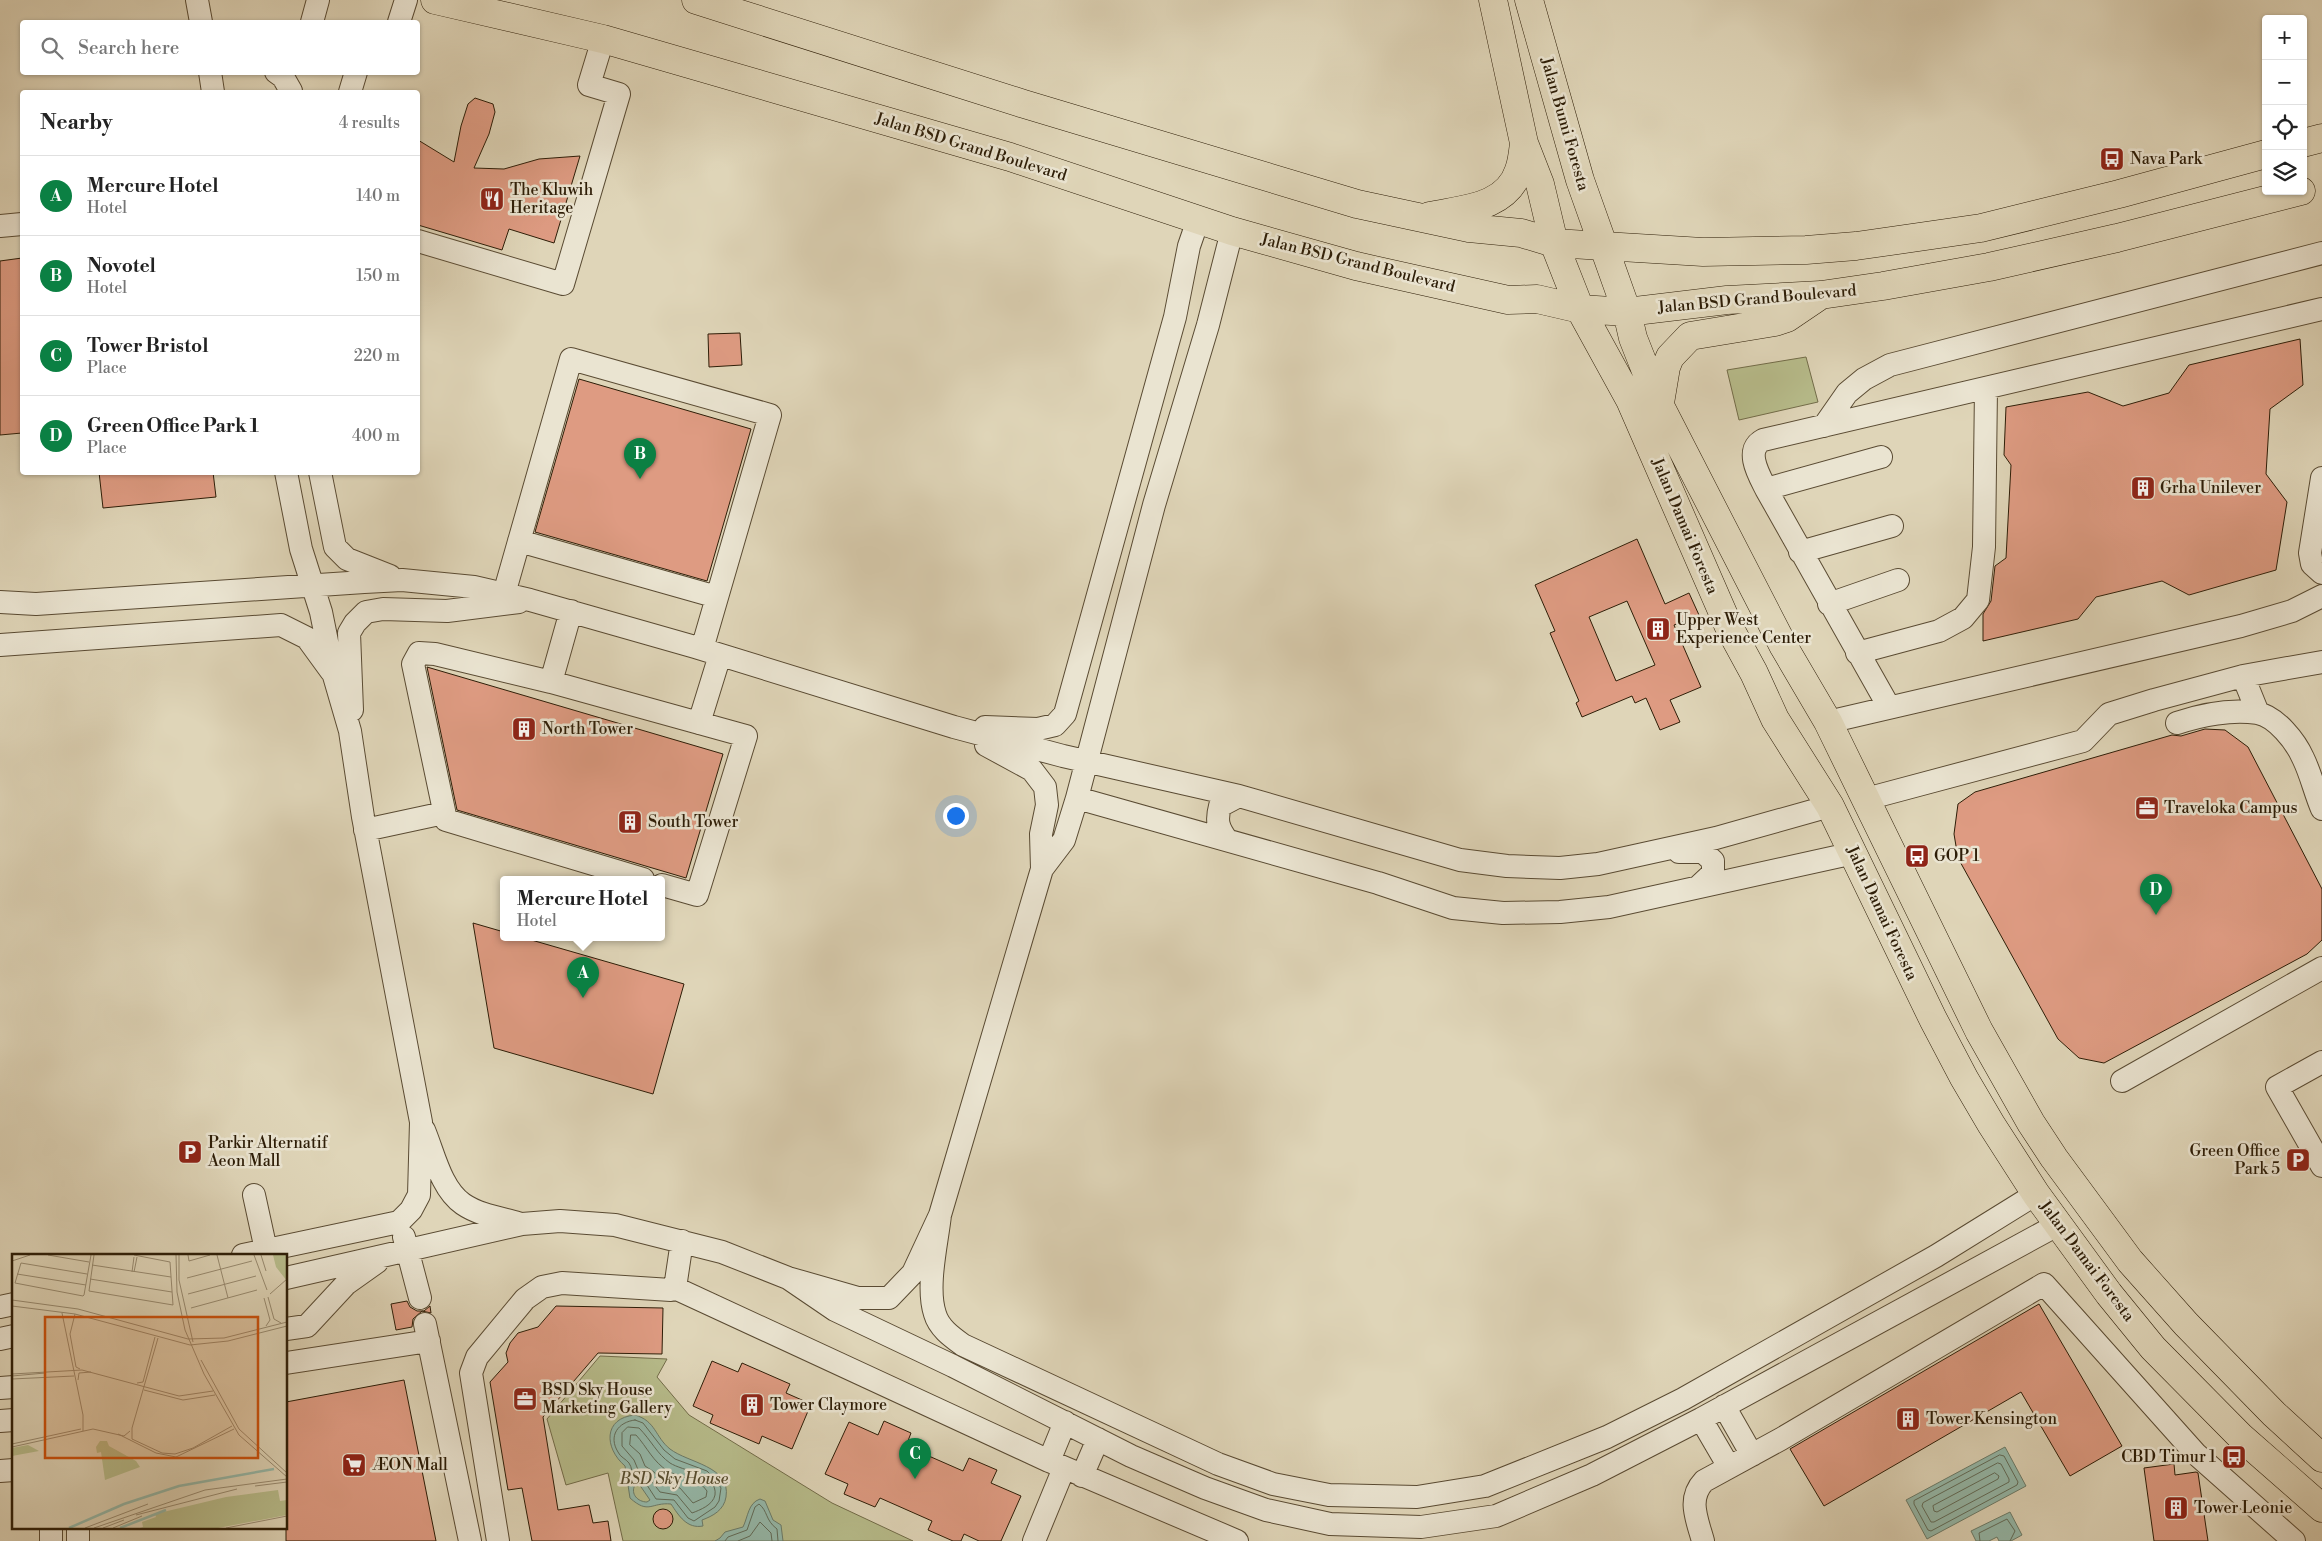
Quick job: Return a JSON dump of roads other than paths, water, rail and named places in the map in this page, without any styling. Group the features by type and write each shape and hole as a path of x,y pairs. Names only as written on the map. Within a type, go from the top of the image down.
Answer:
{"main road":[{"name":"Jalan BSD Grand Boulevard","path":"435,0 603,39 1010,158 1232,231 1356,266 1508,300 1537,300 1580,309 1627,312 1727,300 1821,295 1883,286 1989,267 2117,238 2286,195"},
{"path":"696,0 1024,104 1357,204 1419,219 1469,228 1521,233 1554,243 1703,252 1787,251 1856,246 1951,234 2053,211 2262,155"},
{"path":"1493,0 1524,143 1540,184 1554,243"},
{"name":"Jalan Bumi Foresta","path":"1530,0 1580,180 1604,247"},
{"path":"2307,143 2322,138"},
{"path":"1419,219 1482,205 1506,193 1520,170 1524,143"},
{"name":"Jalan BSD Grand Boulevard","path":"2307,190 2322,186"},
{"name":"Jalan Damai Foresta","path":"1554,243 1580,309 1630,400 1729,627 1776,719 1830,806 1943,1039 1991,1124 2036,1194 2109,1294 2153,1348 2241,1437 2322,1508"},
{"name":"Jalan Damai Foresta","path":"1604,247 1627,312 1633,338 1659,404 1780,638 1828,722 1979,1031 2031,1123 2106,1230 2154,1288 2274,1414 2322,1458"},
{"path":"1659,404 1666,366 1670,357 1690,336 1775,322 1787,318 1821,295"}],"street":[{"path":"197,0 201,20"},
{"path":"313,20 318,0"},
{"path":"400,20 406,0"},
{"path":"420,242 563,284 619,94 589,86 603,39"},
{"path":"280,75 293,85"},
{"path":"351,90 355,75"},
{"path":"954,727 1018,727 1038,729 1055,724 1065,714 1175,317 1189,246 1198,220"},
{"path":"0,226 20,224"},
{"path":"1042,869 1064,840 1077,798 1085,761 1154,504 1208,325 1232,231"},
{"path":"1824,426 1846,393 1864,379 1890,365 2322,253"},
{"path":"1175,317 1188,308 1196,309 1204,312 1208,325"},
{"path":"1889,707 1829,604 1766,489 1754,459 1753,449 1757,443 1763,440 2322,309"},
{"path":"504,594 571,358 770,415 717,598 711,652 699,723"},
{"path":"1858,653 1939,631 1963,618 1978,600 1984,547 1986,388"},
{"path":"1766,489 1881,457"},
{"path":"287,475 301,549 325,625 334,676 350,731 365,830 421,1122 451,1193 464,1205 481,1213 522,1224"},
{"path":"321,475 335,547 347,559 402,580"},
{"path":"2322,478 2310,556 2312,564 2322,573"},
{"path":"1800,552 1892,526"},
{"path":"518,541 717,598"},
{"path":"0,611 36,604 312,584 402,580 474,588 571,611 954,727 1085,761 1239,796 1460,860 1507,866 1560,868 1598,864 1716,838 1830,806"},
{"path":"1829,604 1898,580"},
{"path":"1828,722 2241,626 2292,611 2322,596"},
{"path":"350,731 352,707 349,633 355,623 366,612 383,609 447,611 530,600"},
{"path":"0,602 36,604"},
{"path":"551,682 571,611"},
{"path":"0,645 282,625 307,638 334,676"},
{"path":"633,876 446,820 413,664 419,653 434,654 551,682 746,736 697,895 665,886"},
{"path":"1866,799 2083,741 2110,714 2243,676 2322,662"},
{"path":"2243,676 2258,713 2281,728 2303,758 2315,770 2322,809"},
{"path":"2176,723 2202,717 2258,713"},
{"path":"288,1278 408,1252 522,1224 560,1221 616,1225 722,1252 788,1278 858,1298 889,1298 913,1273 940,1215 1042,869 1041,834 1047,805 1045,787 1032,770 954,727"},
{"path":"1227,840 1218,828 1217,817 1220,806 1239,796"},
{"path":"1077,798 1378,884 1453,908 1503,913 1560,912 1609,907 1854,853"},
{"path":"365,830 444,813"},
{"path":"1646,853 1703,852 1713,861 1713,873 1698,887"},
{"path":"2122,1080 2322,968"},
{"path":"2322,1062 2277,1086 2322,1166"},
{"path":"248,1254 399,1222 411,1210 419,1195 421,1122"},
{"path":"940,1215 932,1280 935,1315 944,1330 963,1345 1218,1464 1273,1484 1329,1495 1417,1497 1485,1486 1607,1437 1682,1399 1936,1256 2036,1194"},
{"path":"254,1195 266,1250"},
{"path":"399,1222 420,1298"},
{"path":"788,1278 835,1310 953,1366 1098,1439 1205,1488 1266,1510 1330,1524 1421,1527 1496,1516 1592,1475 1701,1419 2059,1224"},
{"path":"675,1288 682,1241"},
{"path":"1936,1256 1951,1282"},
{"path":"288,1329 307,1326 346,1284 384,1257"},
{"path":"498,1541 471,1372 477,1357 525,1299 542,1287 562,1283 671,1290 675,1288 1065,1468 1237,1541"},
{"path":"1703,1541 1694,1508 1696,1489 1704,1481 1752,1455 2044,1284 2196,1454 2294,1541"},
{"path":"288,1363 427,1333 470,1541"},
{"path":"953,1366 963,1345"},
{"path":"1724,1406 1752,1455"},
{"path":"1701,1419 1729,1467"},
{"path":"1034,1541 1065,1468 1065,1422"},
{"path":"1065,1468 1098,1439"},
{"path":"50,1528 51,1541"},
{"path":"78,1528 78,1541"}],"water":[{"path":"635,1415 647,1421 670,1449 707,1467 722,1478 726,1487 725,1502 717,1512 702,1520 703,1526 688,1524 680,1517 671,1504 646,1507 630,1498 625,1466 618,1459 610,1443 612,1428 625,1417","holes":["639,1484 650,1500 644,1502 638,1499 634,1494 635,1485"]},
{"path":"2005,1447 2026,1486 1927,1539 1906,1500"},
{"path":"760,1499 765,1501 773,1520 781,1525 783,1541 715,1541 725,1532 743,1527 751,1507"},
{"path":"2010,1512 2022,1535 2011,1541 1999,1541 1997,1537 1989,1541 1976,1541 1971,1531"}],"place":[{"name":"Nava Park","path":"2112,159"},
{"name":"The Kluwih Heritage","path":"492,199"},
{"name":"Novotel","path":"640,479"},
{"name":"Grha Unilever","path":"2143,488"},
{"name":"Upper West Experience Center","path":"1658,629"},
{"name":"North Tower","path":"524,729"},
{"name":"Traveloka Campus","path":"2147,808"},
{"name":"South Tower","path":"630,822"},
{"name":"GOP 1","path":"1917,856"},
{"name":"Green Office Park 1","path":"2156,915"},
{"name":"Mercure Hotel","path":"583,998"},
{"name":"Parkir Alternatif Aeon Mall","path":"190,1152"},
{"name":"Green Office Park 5","path":"2298,1160"},
{"name":"BSD Sky House Marketing Gallery","path":"525,1399"},
{"name":"Tower Claymore","path":"752,1405"},
{"name":"Tower Kensington","path":"1908,1419"},
{"name":"CBD Timur 1","path":"2234,1457"},
{"name":"ÆON Mall","path":"354,1465"},
{"name":"Tower Bristol","path":"915,1479"},
{"name":"Tower Leonie","path":"2176,1508"}],"park label":[{"name":"BSD Sky House","path":"674,1479"}]}
